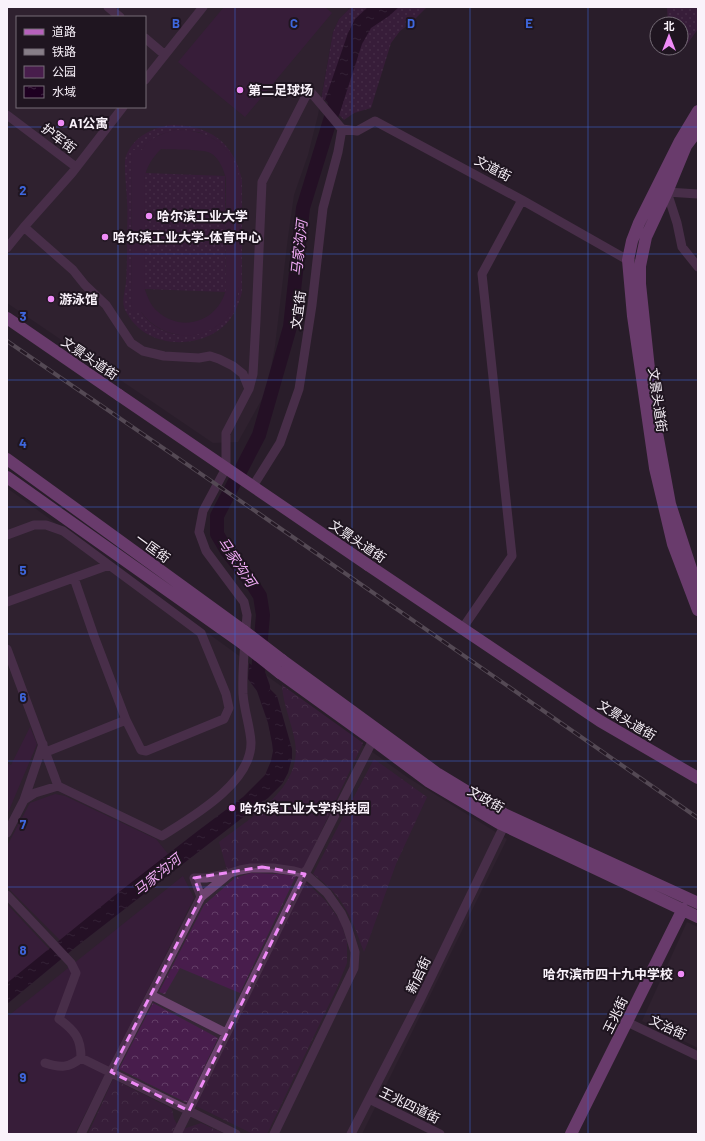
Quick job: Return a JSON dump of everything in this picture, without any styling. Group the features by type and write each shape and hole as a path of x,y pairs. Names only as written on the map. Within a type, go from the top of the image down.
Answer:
{"main road":[{"path":"628,260 632,241 639,223 680,141 698,111"},
{"path":"640,266 646,237 686,146 698,130"},
{"name":"文景头道街","path":"628,260 632,316 657,482 672,544 698,610"},
{"name":"文景头道街","path":"640,266 640,284 656,430 670,504 698,590"},
{"name":"文景头道街","path":"7,318 462,629 600,721 698,778"},
{"name":"一匡街","path":"7,459 282,660"},
{"name":"一匡街","path":"7,476 242,643 280,673"},
{"name":"文政街","path":"282,660 438,774 504,814 698,903"},
{"name":"文政街","path":"280,673 428,781 504,826 698,917"},
{"name":"王兆街","path":"572,1134 683,909"}],"street":[{"path":"108,7 119,16"},
{"path":"146,78 203,7"},
{"path":"146,39 165,55"},
{"path":"24,800 35,793 58,786 162,836 199,813 221,795 238,776 246,764 251,742 244,703 243,688 247,615 246,608 240,595 206,551 200,532 203,511 226,468 226,433 249,389 253,374 262,182 311,92 342,129"},
{"path":"7,248 76,167 122,108"},
{"name":"护军街","path":"7,115 76,167"},
{"name":"文道街","path":"342,129 357,131 374,122 522,200 640,266"},
{"name":"文宜街","path":"253,486 280,443 299,389 312,305 323,208 338,152 342,129"},
{"path":"698,194 667,192 677,223 682,247 698,267"},
{"path":"462,629 512,556 482,274 522,200"},
{"path":"24,227 73,270 85,285 106,305 131,343 143,351 164,356 199,358 210,356 219,359 233,366 243,374 249,389"},
{"path":"7,535 34,525 46,524 63,531 201,633 226,694 229,708 224,719 146,751 141,750 126,720 74,578"},
{"path":"7,602 109,565"},
{"path":"7,649 58,786"},
{"path":"7,833 24,800 45,748 126,720"},
{"path":"177,1134 373,740"},
{"name":"新启街","path":"351,1134 419,1002 504,826"},
{"path":"201,897 194,878 206,878 240,870 273,868 305,874 320,885 341,913 347,926 355,952 354,968 274,1134"},
{"path":"81,1134 111,1072 201,897 230,873"},
{"path":"7,895 71,963 76,974 59,1019 74,1032 79,1039 81,1046 81,1058"},
{"path":"151,995 226,1033"},
{"name":"文治街","path":"627,1022 698,1056"},
{"path":"45,1062 65,1067 81,1058"},
{"path":"81,1058 236,1134"},
{"name":"王兆四道街","path":"369,1099 440,1134"}],"highlighted area":[{"path":"262,867 305,874 189,1111 111,1072 201,897 194,878"}],"shaded area":[{"name":"哈尔滨工业大学","path":"7,7 346,7 349,9 339,19 333,32 318,115 308,155 294,195 275,346 267,390 238,442 213,443 7,303"},
{"name":"哈尔滨工业大学科技园","path":"7,488 407,777 507,839 362,1134 7,1134"},
{"name":"哈尔滨市四十九中学校","path":"687,922 698,927 698,1048 642,1021"}],"green space":[{"name":"第二足球场","path":"224,7 325,7 332,13 245,117 178,62"},
{"path":"351,7 427,7 411,23 400,31 391,43 371,108 354,113 344,120 325,100 321,100 333,32 339,19"},
{"path":"667,7 698,7 698,29 689,41 689,16 668,16"},
{"path":"171,125 197,128 218,138 233,155 242,180 242,292 240,300 234,313 226,324 203,338 189,342 161,340 148,334 137,326 124,309 123,304 127,272 126,156 129,149 144,134 157,128","holes":["176,130 199,132 214,139 234,163 240,182 238,294 232,309 222,321 210,329 196,334 180,335 166,332 152,324 141,312 131,312 132,150 142,150 159,135"]},
{"path":"176,130 199,133 219,142 233,159 240,182 239,286 234,306 230,314 218,326 207,332 195,335 171,333 149,321 141,312 131,312 132,150 142,150 152,139 161,134","holes":["161,149 198,150 208,152 215,156 220,163 226,179 226,289 222,300 216,309 208,316 198,321 188,323 177,322 167,318 157,311 151,304 145,290 144,179 148,166"]},
{"path":"145,173 225,176 226,292 144,289"},
{"path":"282,685 363,743 303,870 227,870 219,842 259,812 272,800 283,788 291,774 295,759 295,742 284,700"},
{"path":"30,727 37,744 7,815 7,763 11,765"},
{"path":"374,759 427,797 396,864 364,952 355,928 345,908 324,882 313,874"},
{"path":"55,794 65,796 156,839 168,854 60,940 7,887 7,846 30,803"},
{"path":"251,873 296,876 240,993 180,968 165,994 159,992 204,905 235,878"},
{"path":"183,876 194,898 75,1134 7,1134 7,1017"},
{"path":"306,882 326,901 341,922 347,942 347,963 336,990 267,1134 253,1134 196,1106"},
{"path":"7,904 49,949 7,984"},
{"path":"153,1003 218,1038 187,1103 119,1069"},
{"path":"113,1079 172,1109 174,1119 178,1126 174,1134 88,1134"},
{"path":"201,1123 225,1134 181,1134 183,1129"}],"water":[{"path":"368,7 399,7 371,28 362,44 339,115 325,100 348,33 355,19"},
{"path":"249,663 265,675 268,687 277,696 292,749 292,758 288,773 282,784 268,798 77,946 7,1004 7,983 119,892 243,797 265,775 271,761 273,751 272,743 268,723 257,691 248,679"}],"waterway":[{"name":"马家沟河","path":"263,687 258,673 263,615 260,596 227,551 217,534 217,516 259,435 290,327 303,208 339,91"}],"railway":[{"path":"7,341 698,818"}],"place":[{"name":"第二足球场","path":"240,90"},
{"name":"A1公寓","path":"61,123"},
{"name":"哈尔滨工业大学","path":"149,216"},
{"name":"哈尔滨工业大学-体育中心","path":"105,237"},
{"name":"游泳馆","path":"51,299"},
{"name":"哈尔滨工业大学科技园","path":"232,808"},
{"name":"哈尔滨市四十九中学校","path":"681,974"}]}
